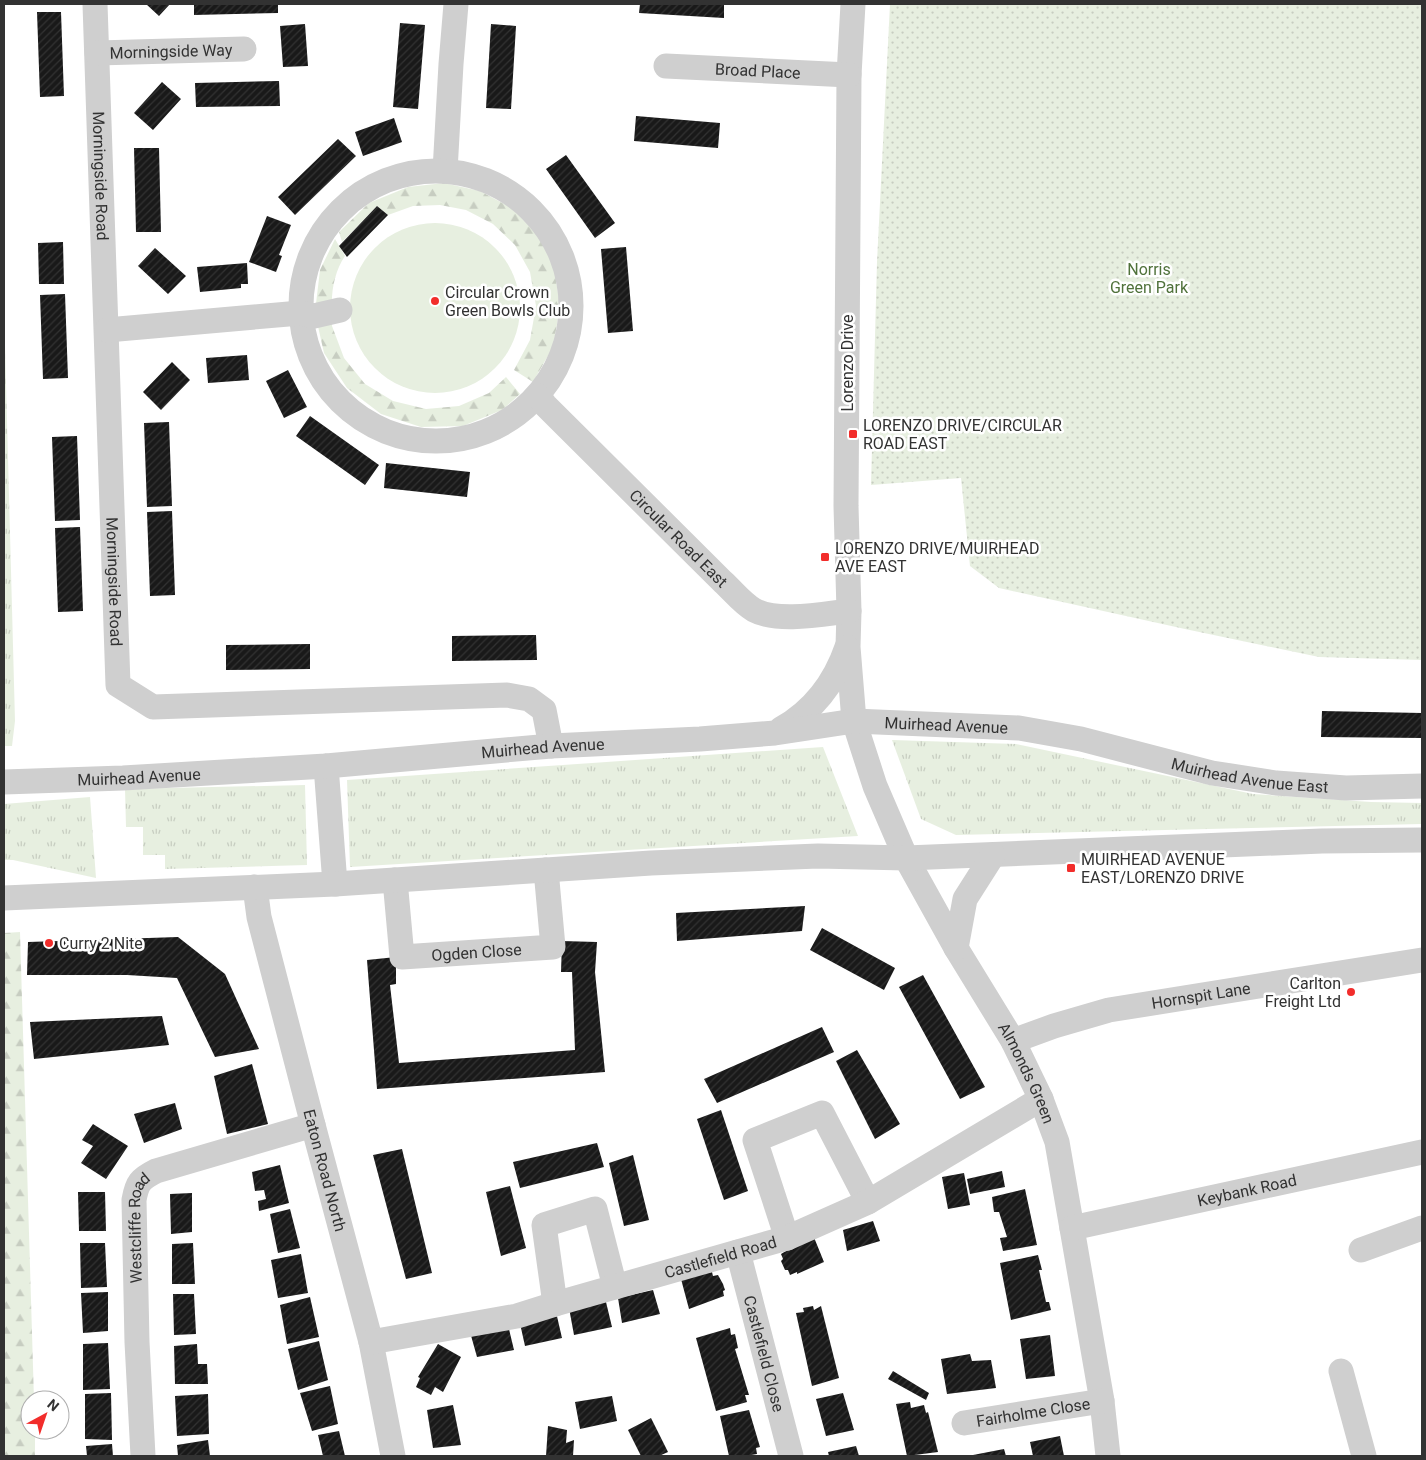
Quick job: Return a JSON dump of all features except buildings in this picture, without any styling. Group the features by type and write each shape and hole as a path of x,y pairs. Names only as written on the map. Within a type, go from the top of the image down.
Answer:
{"street":[{"name":"Morningside Road","path":"95,4 118,685 153,707 507,694 529,699 544,710 551,746"},
{"path":"445,171 456,4"},
{"name":"Lorenzo Drive","path":"853,4 849,75 846,497 848,647 854,721"},
{"name":"Morningside Way","path":"97,53 244,49"},
{"name":"Broad Place","path":"666,66 849,75"},
{"path":"445,171 487,181 524,203 552,236 565,267 568,275 571,318 560,360 538,396 502,425 459,440 413,440 370,425 334,397 310,358 300,313 305,268 325,227 332,220 358,195 400,175 445,171"},
{"path":"107,330 300,313 314,316 340,310"},
{"name":"Circular Road East","path":"538,396 702,561 754,610 764,614 784,617 849,611"},
{"path":"775,733 803,714 823,694 839,668 848,647"},
{"name":"Muirhead Avenue","path":"4,782 123,778 326,766 551,746 700,739 775,733 854,721 1019,728 1081,739"},
{"name":"Almonds Green","path":"854,721 876,786 906,858 956,948 1014,1041 1041,1099 1056,1142 1102,1401 1108,1456"},
{"name":"Muirhead Avenue East","path":"1081,739 1212,773 1276,784 1346,788 1422,786"},
{"path":"326,766 335,884"},
{"path":"4,898 335,884 652,862 818,856 906,858 1322,841 1422,840"},
{"path":"956,948 965,899 993,855"},
{"name":"Ogden Close","path":"395,880 402,958 553,947 546,870"},
{"name":"Eaton Road North","path":"254,887 259,916 371,1342 393,1456"},
{"name":"Hornspit Lane","path":"1014,1041 1054,1026 1109,1010 1422,960"},
{"name":"Castlefield Road","path":"371,1342 517,1316 787,1238 868,1202 1041,1099"},
{"path":"787,1238 755,1140 822,1113 868,1202"},
{"name":"Westcliffe Road","path":"143,1456 134,1200 137,1186 142,1178 156,1171 313,1125"},
{"name":"Keybank Road","path":"1072,1228 1422,1152"},
{"path":"555,1304 544,1225 595,1209 615,1287"},
{"path":"1361,1250 1422,1228"},
{"name":"Castlefield Close","path":"738,1252 791,1456"},
{"path":"1341,1371 1364,1456"},
{"name":"Fairholme Close","path":"964,1423 1102,1401"}],"green space":[{"name":"Norris Green Park","path":"890,4 1422,4 1422,660 1319,657 999,588 970,566 961,478 871,485 877,262"},
{"path":"444,183 480,191 512,208 538,235 554,267 560,307 553,347 533,382 514,370 530,340 536,306 530,272 515,245 493,224 466,210 440,205 413,206 388,215 377,206 342,242 339,232 369,203 408,187"},
{"name":"Circular Crown Green Bowls Club","path":"427,223 443,223 475,233 489,242 501,254 510,268 516,283 520,308 516,333 510,348 501,362 489,374 475,383 460,389 443,393 427,393 395,383 381,374 369,362 360,348 354,333 350,316 350,300 360,268 369,254 381,242 395,233 410,227"},
{"path":"335,239 345,256 334,281 332,308 315,312 320,270"},
{"path":"4,308 15,721 12,746 4,746"},
{"path":"332,317 332,326 344,358 365,384 393,401 426,409 459,406 489,393 506,377 520,394 502,410 463,426 421,427 381,414 347,388 324,353 317,322"},
{"path":"892,740 1016,744 1253,794 1371,802 1422,803 1422,824 956,835 921,819"},
{"path":"823,747 858,836 350,867 347,780"},
{"path":"305,785 307,865 165,869 165,855 143,855 143,827 126,827 125,789"},
{"path":"90,797 96,878 13,860 4,860 4,804"},
{"path":"20,932 34,1390 20,1390 20,1440 35,1440 35,1456 4,1456 4,933"}],"place":[{"name":"Circular Crown Green Bowls Club","path":"435,301"},
{"name":"LORENZO DRIVE/CIRCULAR ROAD EAST","path":"853,434"},
{"name":"LORENZO DRIVE/MUIRHEAD AVE EAST","path":"825,557"},
{"name":"MUIRHEAD AVENUE EAST/LORENZO DRIVE","path":"1071,868"},
{"name":"Curry 2 Nite","path":"49,943"},
{"name":"Carlton Freight Ltd","path":"1351,992"}]}
